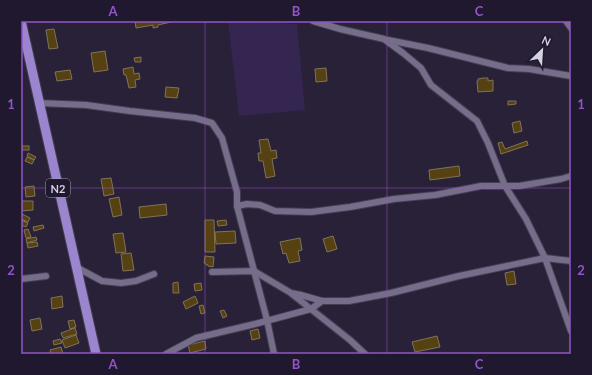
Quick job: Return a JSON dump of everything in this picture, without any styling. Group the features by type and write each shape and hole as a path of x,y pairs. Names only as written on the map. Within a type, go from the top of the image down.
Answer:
{"highway":[{"name":"N2","path":"21,21 96,354"}],"street":[{"path":"313,21 340,29 428,48 508,68 529,69 571,76"},
{"path":"566,21 571,28"},
{"path":"384,39 404,53 421,68 431,85 477,121 488,143 505,186 526,219 545,258 571,331"},
{"path":"39,103 86,105 196,118 212,123 222,138 237,192 237,206 267,320 274,354"},
{"path":"237,206 247,204 260,205 275,211 311,212 350,207 394,198 435,195 481,186 519,186 536,184 571,176"},
{"path":"291,293 322,301 349,301 545,258 571,261"},
{"path":"76,268 102,281 121,283 136,281 154,274"},
{"path":"212,272 254,271 291,293 350,340 365,354"},
{"path":"21,279 46,276"},
{"path":"166,354 196,338 255,324 311,308 322,301"}],"shaded area":[{"path":"228,21 297,24 305,110 239,116"}],"building":[{"path":"135,21 175,21 158,25 158,27 153,28 153,25 136,28"},
{"path":"54,29 58,48 49,49 46,30"},
{"path":"105,51 108,70 94,72 91,53"},
{"path":"141,57 141,62 135,62 134,58"},
{"path":"133,67 134,74 139,73 140,79 135,80 136,87 129,88 123,69"},
{"path":"326,68 327,81 316,82 315,69"},
{"path":"70,70 72,79 57,81 55,72"},
{"path":"488,78 488,81 493,80 493,91 478,92 477,81 478,79"},
{"path":"166,87 179,88 177,98 165,97"},
{"path":"508,101 516,101 516,104 508,105"},
{"path":"520,121 522,131 514,133 512,123"},
{"path":"268,139 271,151 276,150 277,158 272,159 275,176 266,178 263,161 259,161 258,153 261,153 259,140"},
{"path":"527,141 528,145 501,154 498,143 502,142 505,149"},
{"path":"22,146 29,146 29,150 22,150"},
{"path":"28,153 36,157 34,160 27,156"},
{"path":"27,157 34,160 32,164 25,161"},
{"path":"459,166 460,176 430,180 429,170"},
{"path":"111,178 114,194 104,196 101,179"},
{"path":"34,186 35,196 26,197 25,187"},
{"path":"119,197 122,215 113,217 109,199"},
{"path":"22,201 33,201 33,210 22,211"},
{"path":"166,204 167,215 140,218 139,207"},
{"path":"22,214 30,218 28,222 21,219"},
{"path":"21,220 28,223 26,227 21,225"},
{"path":"205,220 214,220 215,252 205,252"},
{"path":"226,220 227,225 218,226 217,221"},
{"path":"43,225 44,228 34,231 33,227"},
{"path":"28,229 31,237 26,238 24,230"},
{"path":"235,231 236,243 216,244 215,232"},
{"path":"123,233 126,252 116,253 113,234"},
{"path":"333,236 337,249 327,252 323,239"},
{"path":"36,237 37,240 27,243 26,239"},
{"path":"300,238 302,250 298,251 300,261 289,263 286,253 283,254 280,242"},
{"path":"37,242 38,246 28,248 27,243"},
{"path":"131,253 134,270 123,271 121,254"},
{"path":"205,256 214,257 213,267 204,263"},
{"path":"514,271 516,284 507,285 505,273"},
{"path":"178,282 179,293 173,293 173,283"},
{"path":"201,283 202,290 195,291 194,284"},
{"path":"62,296 63,307 52,309 51,298"},
{"path":"195,296 198,303 186,309 183,302"},
{"path":"203,305 205,313 201,314 199,306"},
{"path":"224,310 227,316 223,318 220,311"},
{"path":"40,318 42,329 32,331 30,320"},
{"path":"74,320 76,327 70,329 68,321"},
{"path":"75,328 77,334 63,338 61,333"},
{"path":"258,329 260,338 252,340 250,331"},
{"path":"76,335 79,343 65,348 62,340"},
{"path":"437,336 440,347 415,352 412,342"},
{"path":"60,339 62,343 54,345 53,341"},
{"path":"205,341 206,349 190,353 188,345"},
{"path":"61,347 63,354 51,354 50,350"}]}
